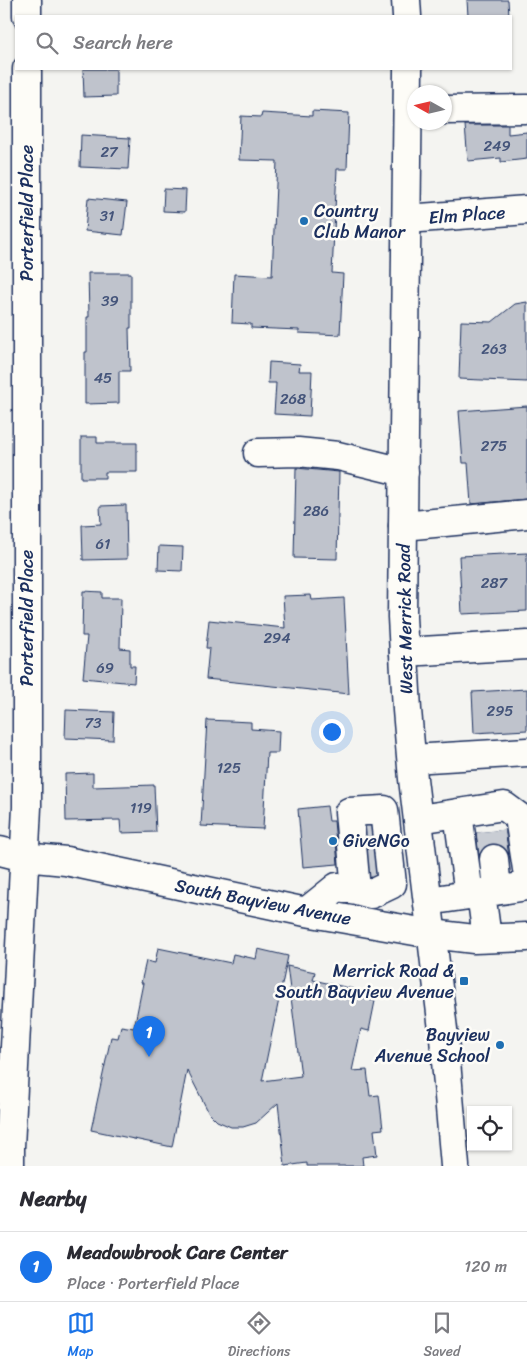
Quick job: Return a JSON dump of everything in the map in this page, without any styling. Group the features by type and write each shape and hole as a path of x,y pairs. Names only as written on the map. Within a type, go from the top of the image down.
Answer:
{"street":[{"path":"27,0 27,15"},
{"path":"406,0 407,15"},
{"name":"Porterfield Place","path":"7,1153 12,854 27,807 27,70"},
{"name":"West Merrick Road","path":"408,70 409,85"},
{"path":"452,110 527,109"},
{"name":"West Merrick Road","path":"410,130 407,219 402,617 412,759 444,1038 455,1166"},
{"name":"Elm Place","path":"407,219 527,210"},
{"path":"258,453 298,452 338,456 404,472"},
{"path":"403,526 527,514"},
{"path":"404,652 527,645"},
{"path":"412,759 527,752"},
{"path":"372,876 369,839 387,805 458,813 489,820 504,806 519,817 527,869"},
{"path":"368,923 372,876 369,839 349,812 384,810"},
{"path":"458,813 482,893 487,938"},
{"name":"South Bayview Avenue","path":"12,854 66,861 306,912 432,934 474,939 527,937"},
{"path":"482,893 494,859"},
{"path":"306,912 337,887 372,876 427,889 482,893 527,886"}],"building":[{"path":"467,0 508,0 509,15 468,15"},
{"path":"83,70 116,70 116,96 84,97"},
{"name":"Country Club Manor","path":"312,111 349,113 347,169 337,169 332,273 343,274 340,335 299,333 299,330 251,328 251,324 232,323 234,274 272,276 277,161 239,160 241,116 261,117 262,113 312,116"},
{"path":"465,125 508,125 508,134 527,132 527,159 501,162 501,158 468,161"},
{"path":"81,135 130,138 128,169 80,167"},
{"path":"164,189 186,190 185,212 163,211"},
{"path":"88,198 127,202 123,235 85,231"},
{"path":"88,273 131,273 130,371 119,371 119,403 85,404 85,352 87,352 87,317 89,317"},
{"path":"527,302 527,382 459,379 461,321 492,322 515,304"},
{"path":"269,362 300,364 299,371 312,371 310,416 274,414 276,383 268,383"},
{"path":"527,406 527,499 471,504 468,463 463,463 459,411"},
{"path":"81,437 97,437 97,443 137,443 137,472 105,472 105,478 81,478"},
{"path":"296,468 339,472 337,559 294,558"},
{"path":"126,505 127,559 83,560 82,525 101,524 100,506"},
{"path":"159,546 183,547 182,571 158,570"},
{"path":"527,553 527,611 462,614 459,556"},
{"path":"83,591 102,592 102,598 121,598 120,648 130,649 130,666 135,666 134,683 83,678 87,636 82,636"},
{"path":"311,595 312,600 344,598 349,694 206,679 209,648 206,648 209,620 285,628 283,596"},
{"path":"527,689 527,730 474,733 472,692"},
{"path":"66,710 114,712 113,740 65,738"},
{"path":"207,720 251,722 251,729 279,731 278,753 267,753 263,829 201,826"},
{"path":"93,773 93,787 154,785 156,832 121,833 120,820 66,821 65,774"},
{"path":"327,806 329,821 334,821 338,864 303,867 298,809"},
{"path":"370,826 375,875 371,877 366,827"},
{"path":"505,830 509,857 501,845 493,843 485,847 479,855 476,833"},
{"path":"158,948 231,963 233,954 256,959 258,949 288,956 262,1081 301,1076 287,966 315,972 313,980 363,991 361,998 375,1001 369,1031 361,1029 352,1071 367,1070 370,1096 379,1095 383,1129 374,1130 377,1155 362,1157 363,1166 307,1166 307,1163 285,1166 278,1103 256,1123 243,1127 231,1127 217,1121 209,1113 187,1070 172,1147 91,1130 111,1037 118,1038 121,1026 134,1028 146,961 155,963"}],"tunnel":[{"path":"491,831 494,859"},
{"path":"356,840 380,838"},
{"path":"359,867 383,865"}],"place":[{"name":"Country Club Manor","path":"304,221"},
{"name":"GiveNGo","path":"333,841"},
{"name":"Merrick Road & South Bayview Avenue","path":"464,981"},
{"name":"Bayview Avenue School","path":"500,1045"},
{"name":"Meadowbrook Care Center","path":"149,1057"}]}
